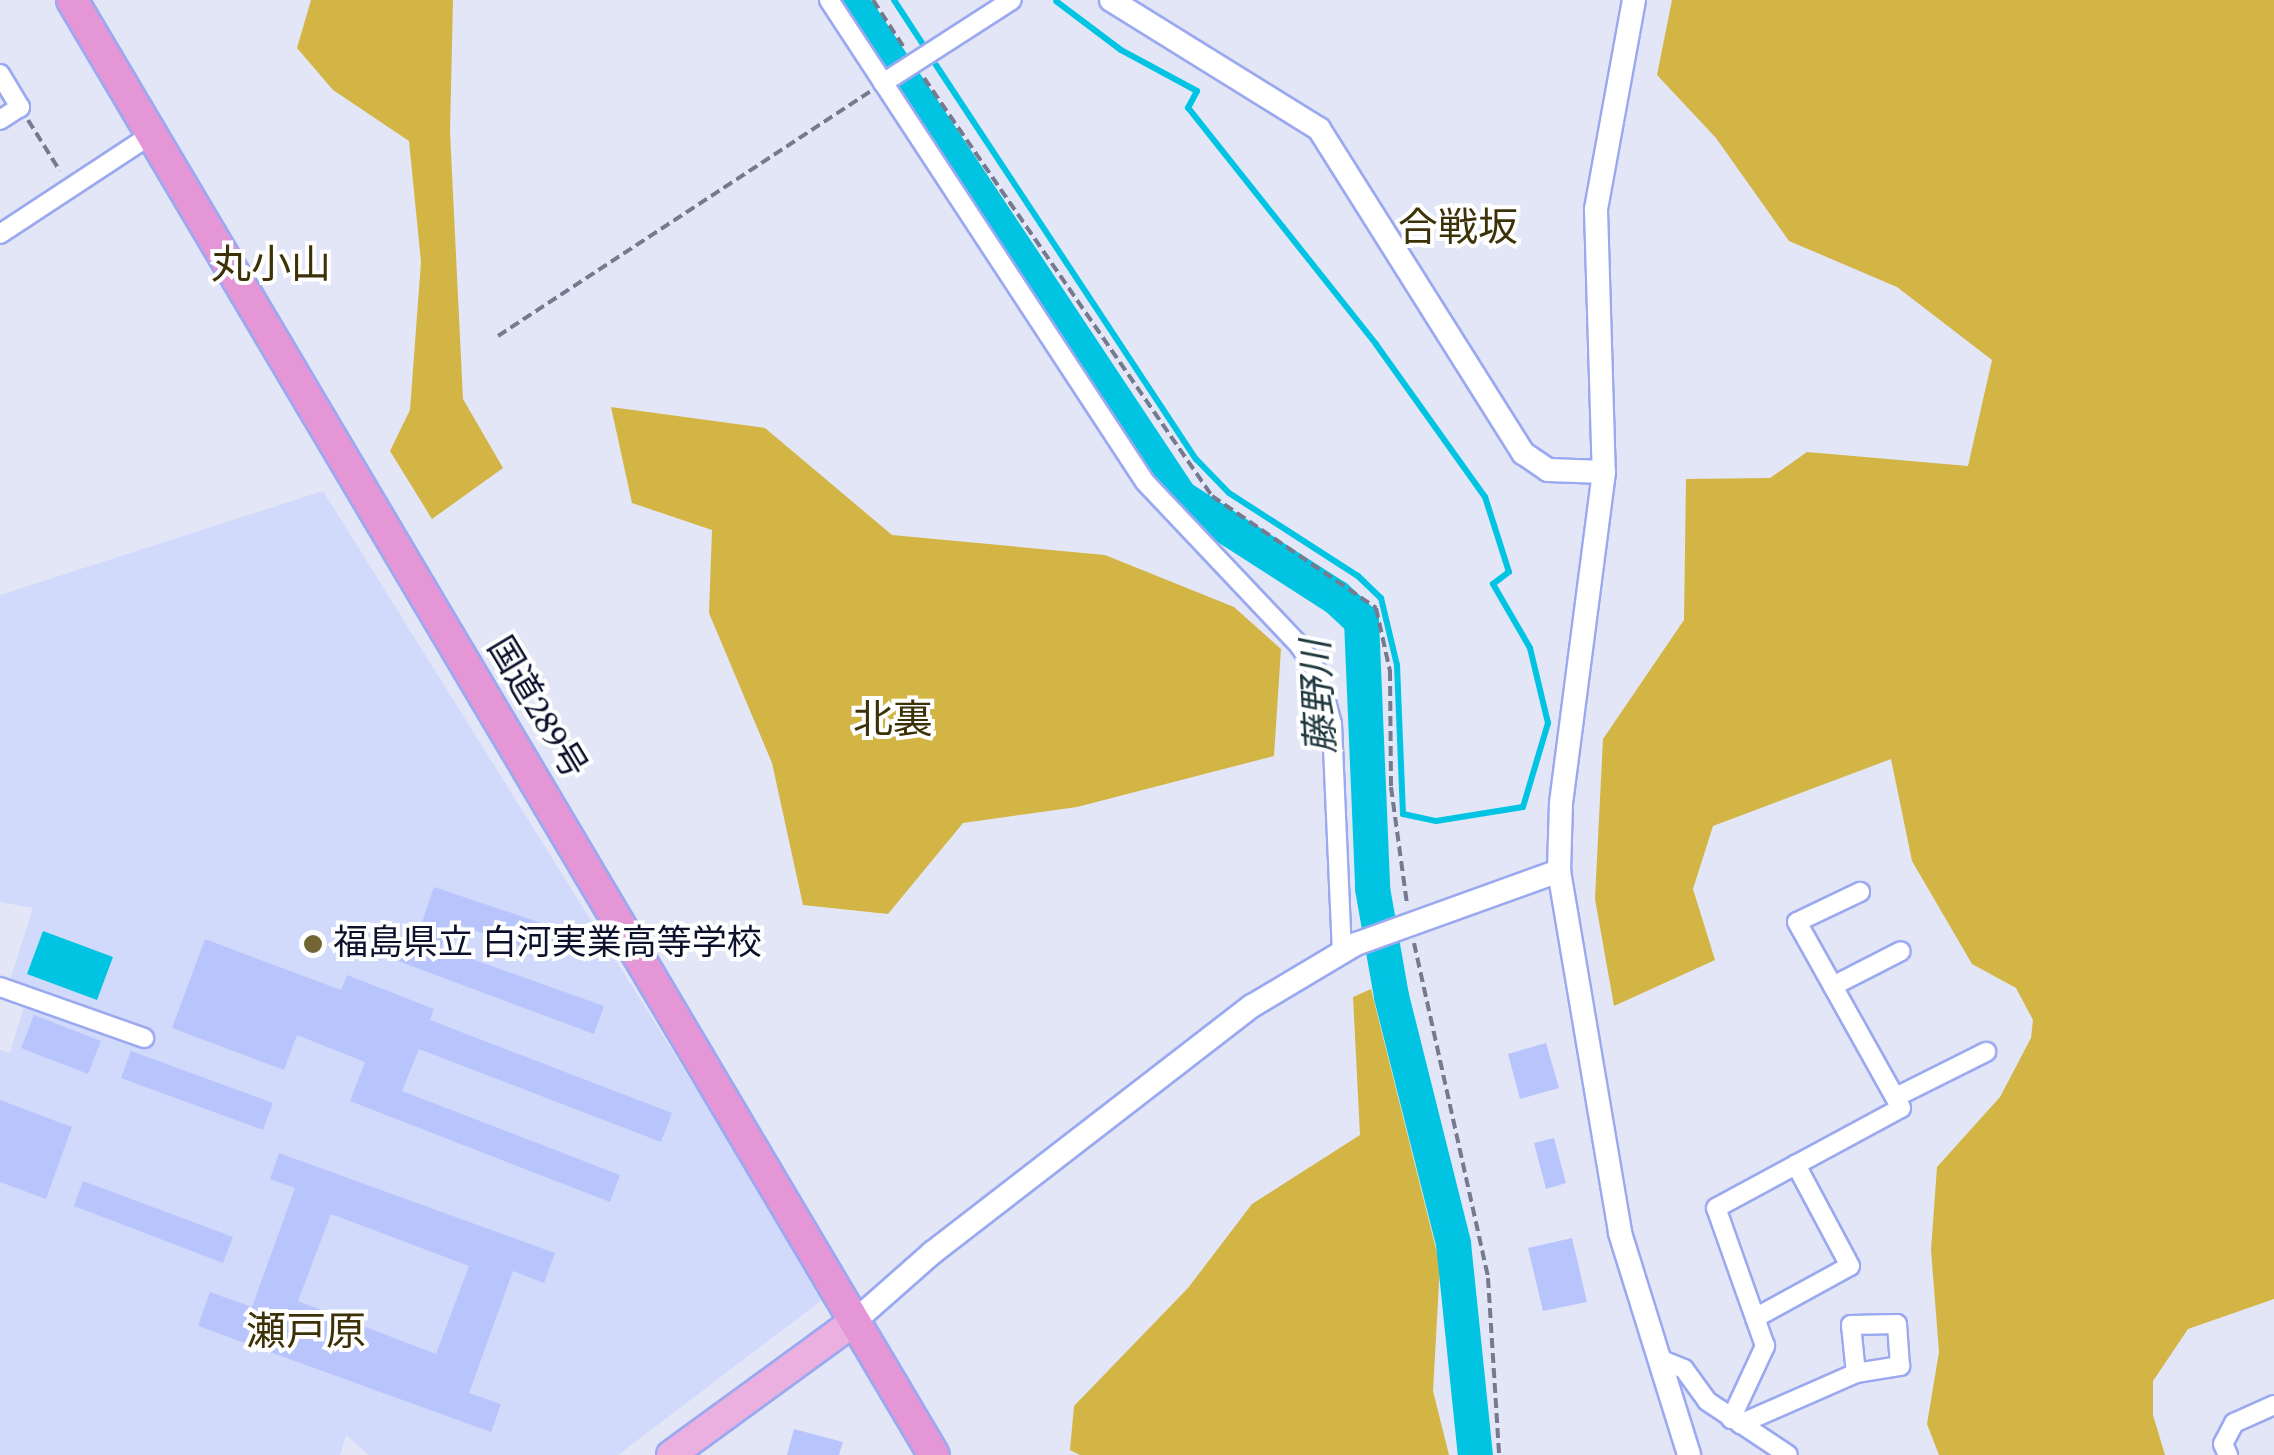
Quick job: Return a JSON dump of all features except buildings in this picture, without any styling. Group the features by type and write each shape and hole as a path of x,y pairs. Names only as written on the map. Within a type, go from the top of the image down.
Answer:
{"highway":[{"name":"国道289号","path":"72,0 934,1455"}],"main road":[{"path":"671,1455 855,1321"}],"street":[{"path":"829,0 1145,482 1298,645 1319,675 1332,724 1349,948"},
{"path":"883,83 1012,0"},
{"path":"1111,0 1319,129 1524,453 1548,470 1604,472"},
{"path":"1634,0 1596,210 1604,472 1561,803 1559,871 1620,1233 1689,1455"},
{"path":"0,74 20,107 0,120"},
{"path":"0,234 152,134"},
{"path":"855,1321 932,1253 1252,1006 1349,948 1559,871"},
{"path":"1736,1421 1765,1346 1716,1208 1902,1108 1797,922 1860,892"},
{"path":"1833,986 1901,951"},
{"path":"0,987 144,1038"},
{"path":"1896,1097 1986,1052"},
{"path":"1755,1318 1850,1266 1796,1165"},
{"path":"1656,1358 1684,1369 1707,1401 1788,1455"},
{"path":"1736,1421 1856,1373"},
{"path":"2228,1455 2224,1444 2234,1423 2274,1405"}],"path":[{"path":"873,0 1212,496 1376,608 1390,671 1391,787 1406,926 1488,1278 1499,1455"},
{"path":"498,336 883,83"},
{"path":"20,107 71,188"}],"shaded area":[{"path":"311,0 453,0 450,132 463,399 503,468 432,519 390,451 410,410 421,262 409,141 333,90 297,48"},
{"path":"1672,0 2274,0 2274,1299 2188,1329 2153,1381 2153,1415 2165,1455 1939,1455 1927,1424 1939,1352 1931,1250 1937,1167 2000,1097 2031,1038 2033,1020 2016,988 1972,964 1912,861 1891,759 1713,826 1693,889 1715,960 1614,1006 1595,899 1603,739 1684,620 1686,479 1770,478 1807,452 1968,466 1992,360 1897,287 1789,241 1716,138 1657,75"},
{"path":"611,407 765,428 892,535 1105,555 1234,607 1281,649 1274,756 1077,807 963,823 888,914 803,905 772,763 709,613 712,530 632,503"},
{"name":"福島県立 白河実業高等学校","path":"323,491 826,1297 618,1455 369,1455 346,1435 340,1455 0,1455 0,1050 10,1053 30,986 10,980 33,908 0,902 0,595"},
{"path":"1371,989 1440,1265 1433,1391 1449,1455 1080,1455 1070,1450 1074,1406 1188,1288 1252,1204 1360,1135 1353,997"}],"water":[{"path":"43,931 113,957 97,1000 27,974"}],"waterway":[{"name":"藤野川","path":"850,0 1180,497 1336,597 1361,620 1372,888 1391,996 1453,1243 1475,1455"},
{"path":"894,0 926,49"},
{"path":"936,65 1196,459 1229,493 1358,576 1381,598 1397,665 1403,814 1436,821 1523,807 1548,723 1530,648 1493,584 1509,572 1485,497 1376,344 1188,108 1197,91 1121,50 1056,1"}],"place":[{"name":"福島県立 白河実業高等学校","path":"313,944"}],"district":[{"name":"合戦坂","path":"1458,230"},
{"name":"丸小山","path":"271,267"},
{"name":"北裏","path":"893,722"},
{"name":"瀬戸原","path":"306,1334"}]}
